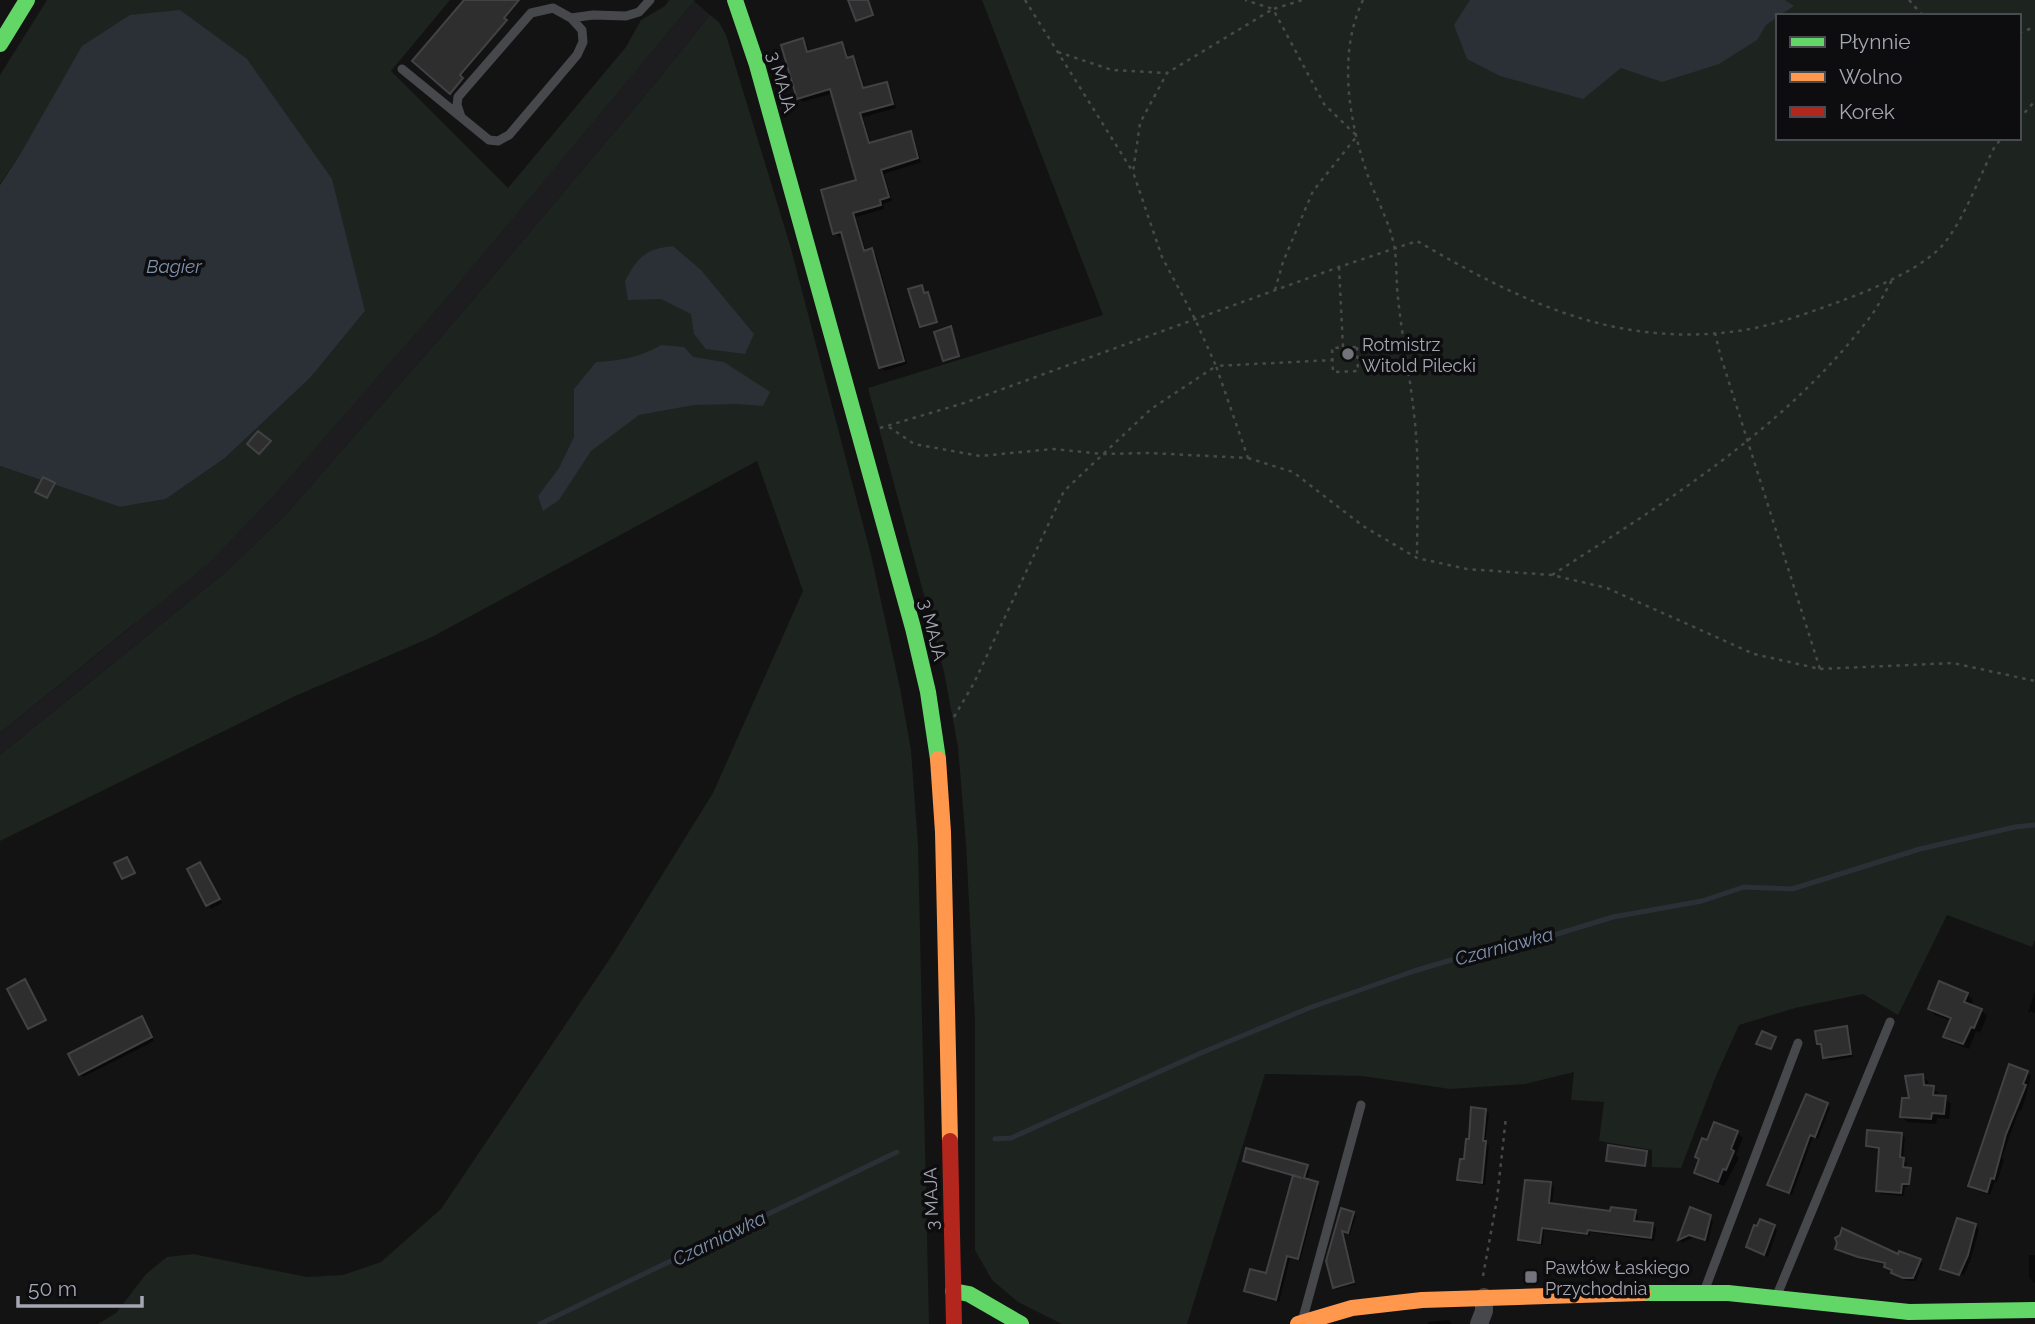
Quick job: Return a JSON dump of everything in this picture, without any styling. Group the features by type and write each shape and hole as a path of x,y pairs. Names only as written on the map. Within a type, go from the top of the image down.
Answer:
{"main road":[{"path":"0,44 27,0"},
{"name":"3 MAJA","path":"735,0 757,65 913,628 937,746 943,832 954,1324"},
{"path":"953,1291 969,1294 1021,1324"},
{"path":"1300,1323 1352,1308 1385,1303 1484,1297 1704,1291 1776,1296 1923,1313 2035,1310"}],"street":[{"path":"1479,1324 1484,1311 1484,1297"}],"lane":[{"path":"402,69 489,140 498,141 509,135 577,55 583,42 582,30 571,18 545,0"},
{"path":"571,18 593,15 625,16 639,12 650,0"},
{"path":"461,117 457,105 458,97 531,13 553,8"},
{"path":"1776,1296 1890,1022"},
{"path":"1704,1291 1798,1043"},
{"path":"1300,1323 1361,1105"}],"path":[{"path":"1025,0 1133,172 1163,257 1216,366 1248,458"},
{"path":"1245,0 1273,9 1324,104 1357,136"},
{"path":"1133,172 1140,123 1167,73 1273,9 1303,0"},
{"path":"1363,0 1358,11 1348,64 1349,112 1368,177 1395,250 1398,296 1415,416 1418,473 1417,558"},
{"path":"1909,0 1921,14"},
{"path":"1057,51 1112,70 1167,73"},
{"path":"2021,117 2035,101"},
{"path":"1275,290 1283,262 1313,191 1357,136"},
{"path":"860,435 964,403 1339,267 1417,242 1469,272 1533,302 1595,324 1642,332 1715,333 1764,326 1870,290 1911,269 1945,243 2000,140"},
{"path":"1339,267 1343,348"},
{"path":"1552,575 1676,496 1748,443 1818,377 1868,320 1893,278"},
{"path":"1715,333 1820,669"},
{"path":"1357,347 1358,371 1333,372 1332,348 1343,348 1357,347"},
{"path":"937,746 974,684 1064,491 1151,409 1216,366 1332,360"},
{"path":"888,426 914,444 980,456 1053,449 1103,454 1149,453 1248,458 1293,472 1363,526 1417,558 1467,569 1552,575 1607,588 1754,654 1820,669 1953,663 2035,681"},
{"path":"1484,1297 1483,1277 1497,1199 1506,1117"}],"shaded area":[{"path":"47,0 450,0 391,71 508,188 626,47 641,20 665,6 669,0 695,0 437,309 276,493 209,563 0,733 0,466 120,507 166,499 225,458 311,377 365,311 355,278 21,153 0,184 0,75"},
{"path":"982,0 2035,0 2035,940 2032,947 1947,915 1898,1015 1863,994 1795,1008 1739,1025 1716,1076 1681,1168 1652,1167 1652,1150 1599,1141 1604,1102 1571,1100 1574,1072 1525,1084 1450,1089 1362,1076 1265,1074 1187,1324 1062,1324 1018,1302 992,1280 975,1250 975,1020 958,747 944,672 868,388 1103,315"},
{"path":"694,1 710,15 455,321 288,512 227,571 0,755 0,733 132,626 553,169"},
{"path":"710,15 719,22 726,35 790,245 871,555 911,750 918,845 929,1324 98,1324 116,1313 146,1274 167,1257 193,1254 307,1277 343,1275 381,1262 441,1209 613,954 713,793 803,591 757,461 432,637 293,697 0,841 0,755 227,571 288,512 455,321"}],"water":[{"path":"1470,0 1785,0 1794,6 1782,14 1776,14 1776,18 1766,25 1757,40 1719,64 1662,82 1621,68 1583,99 1500,76 1467,59 1454,25"},
{"name":"Bagier","path":"180,10 247,59 332,179 365,311 311,377 225,458 166,499 120,507 0,466 0,185 82,46 130,15"},
{"path":"673,246 701,270 754,334 745,354 706,349 694,334 691,314 661,299 628,300 625,281 639,260 656,249"},
{"path":"661,345 684,347 693,357 724,362 770,392 763,406 694,405 639,415 591,451 559,500 543,511 538,496 559,468 574,437 574,389 596,362 630,358"}],"building":[{"path":"464,0 519,0 504,18 507,20 460,75 463,78 450,94 412,61"},
{"path":"848,0 868,0 873,15 856,21"},
{"path":"803,38 807,52 842,42 847,58 853,56 863,88 887,82 893,104 860,113 869,143 911,131 918,158 881,170 889,197 880,200 881,205 853,213 864,251 872,248 904,361 879,368 841,232 833,234 821,190 856,180 830,89 797,99 781,45"},
{"path":"922,285 924,293 928,292 937,322 920,327 908,289"},
{"path":"951,326 959,356 943,361 934,332"},
{"path":"258,431 271,441 259,454 247,444"},
{"path":"43,477 55,483 47,498 35,492"},
{"path":"127,857 135,873 122,879 114,863"},
{"path":"200,862 220,899 206,906 187,869"},
{"path":"25,979 46,1020 28,1029 7,989"},
{"path":"1939,981 1968,993 1964,1002 1982,1009 1963,1044 1943,1037 1951,1018 1928,1009"},
{"path":"142,1016 152,1037 79,1075 68,1054"},
{"path":"1847,1026 1851,1054 1823,1058 1815,1031"},
{"path":"1762,1031 1776,1037 1771,1049 1756,1044"},
{"path":"2009,1064 2028,1071 2023,1084 2026,1085 2006,1134 1994,1179 1991,1178 1987,1192 1968,1186"},
{"path":"1923,1074 1924,1085 1934,1086 1933,1095 1946,1096 1944,1114 1932,1113 1931,1119 1900,1117 1902,1098 1909,1098 1905,1076"},
{"path":"1806,1094 1828,1103 1815,1137 1810,1135 1789,1193 1767,1185"},
{"path":"1471,1107 1486,1109 1482,1183 1457,1180 1460,1159 1464,1159 1466,1139 1469,1139"},
{"path":"1714,1122 1738,1131 1731,1149 1734,1151 1718,1182 1694,1173 1699,1159 1695,1157 1702,1138 1707,1140"},
{"path":"1867,1130 1902,1133 1900,1157 1904,1158 1903,1167 1911,1168 1909,1184 1902,1184 1901,1193 1876,1191 1879,1148 1866,1146"},
{"path":"1608,1145 1647,1151 1645,1166 1606,1161"},
{"path":"1246,1148 1308,1165 1304,1178 1318,1182 1298,1259 1287,1256 1276,1300 1244,1291 1250,1269 1266,1273 1293,1175 1243,1161"},
{"path":"1525,1180 1551,1182 1549,1203 1610,1211 1611,1207 1636,1210 1634,1221 1653,1223 1651,1238 1588,1230 1587,1234 1542,1228 1540,1243 1518,1240"},
{"path":"1690,1207 1711,1215 1705,1240 1689,1235 1678,1240"},
{"path":"1341,1208 1354,1212 1348,1233 1342,1231 1354,1282 1333,1288 1326,1261"},
{"path":"1957,1218 1976,1224 1968,1255 1959,1275 1940,1269"},
{"path":"1760,1219 1775,1225 1764,1255 1746,1247 1754,1225 1757,1226"},
{"path":"1842,1228 1898,1254 1899,1251 1921,1259 1913,1278 1903,1278 1891,1273 1892,1270 1884,1267 1885,1263 1835,1249 1835,1238 1840,1235"}],"waterway":[{"name":"Czarniawka","path":"995,1139 1011,1138 1309,1008 1414,971 1485,950 1518,946 1613,917 1702,901 1744,887 1792,889 1920,849 2015,827 2035,825"},
{"name":"Czarniawka","path":"540,1324 897,1152"}],"traffic: fast":[{"path":"0,44 27,0"},
{"path":"735,0 757,65 913,628 928,692 938,759"},
{"path":"953,1291 969,1294 1021,1324"},
{"path":"1643,1293 1728,1293 1909,1312 2035,1310"}],"traffic: slow":[{"path":"938,759 943,832 950,1141"},
{"path":"1298,1324 1352,1308 1422,1300 1643,1293"}],"traffic: jam":[{"path":"950,1141 954,1324"}],"place":[{"name":"Rotmistrz Witold Pilecki","path":"1348,354"},
{"name":"Pawłów Łaskiego Przychodnia","path":"1531,1277"}]}
